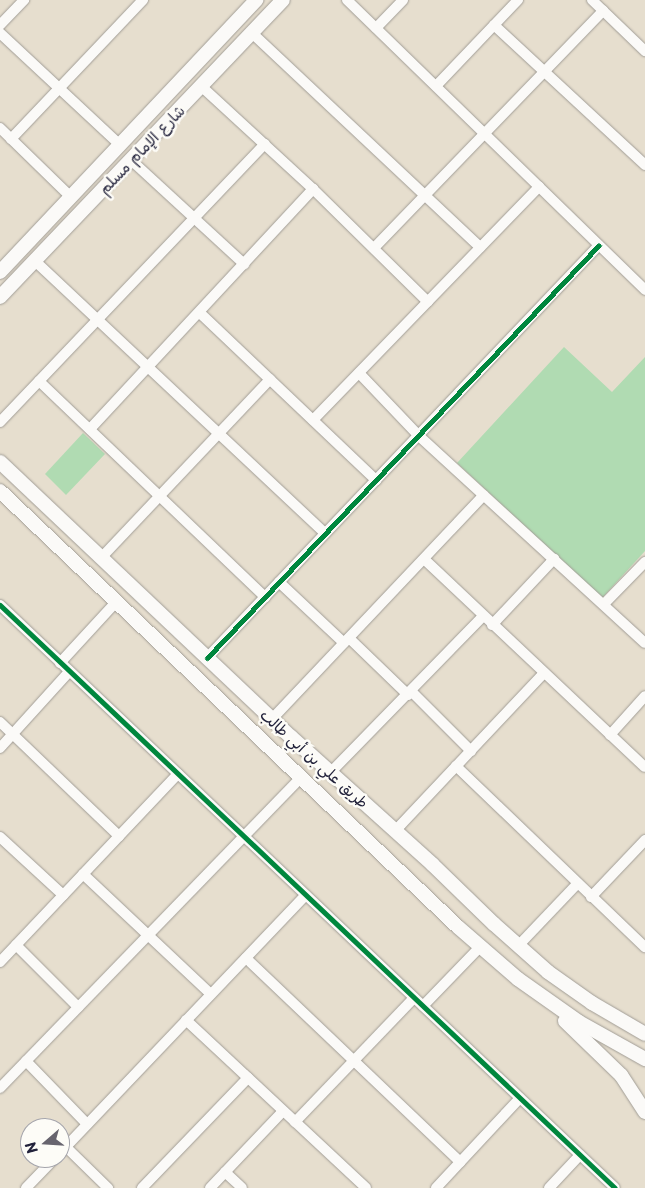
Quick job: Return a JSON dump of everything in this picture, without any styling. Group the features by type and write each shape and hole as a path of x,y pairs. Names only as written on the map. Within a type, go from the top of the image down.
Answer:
{"main road":[{"name":"شارع الإمام مسلم","path":"0,272 256,0"},
{"name":"شارع الإمام مسلم","path":"0,297 283,0"},
{"name":"طريق علي بن أبي طالب","path":"0,462 272,720 518,946 548,972 592,1004 645,1034"},
{"name":"طريق علي بن أبي طالب","path":"0,491 480,946 518,979 578,1022 645,1059"},
{"path":"538,994 620,1075 645,1112"}],"street":[{"path":"0,25 24,0"},
{"path":"11,139 142,0"},
{"path":"347,0 645,290"},
{"path":"376,28 403,0"},
{"path":"436,86 518,0"},
{"path":"592,0 645,51"},
{"path":"374,248 603,11"},
{"path":"494,25 546,71 645,165"},
{"path":"0,33 120,145"},
{"path":"252,33 480,247"},
{"path":"201,86 313,188 428,302"},
{"path":"0,128 70,196"},
{"path":"0,422 265,144"},
{"path":"131,160 244,264"},
{"path":"313,420 539,187"},
{"path":"90,429 200,313 313,188"},
{"path":"207,658 599,245"},
{"path":"35,261 325,533"},
{"path":"200,313 376,480"},
{"path":"359,373 418,436 645,643"},
{"path":"101,558 270,379"},
{"path":"39,381 265,597"},
{"path":"272,720 484,495"},
{"path":"424,558 483,616 645,767"},
{"path":"492,624 554,559"},
{"path":"604,604 645,562"},
{"path":"279,582 409,693 471,751"},
{"path":"60,663 116,602"},
{"path":"0,606 615,1188"},
{"path":"330,773 483,616"},
{"path":"0,748 69,672"},
{"path":"395,832 544,673"},
{"path":"610,735 645,696"},
{"path":"0,722 119,836"},
{"path":"456,766 577,884 645,947"},
{"path":"0,962 178,774"},
{"path":"0,1088 300,777"},
{"path":"591,897 645,840"},
{"path":"2,844 63,895"},
{"path":"83,874 211,994"},
{"path":"518,946 577,884"},
{"path":"70,1142 306,895"},
{"path":"16,945 78,1007"},
{"path":"423,1006 480,946"},
{"path":"246,958 460,1162"},
{"path":"295,1122 414,998"},
{"path":"186,1020 366,1188"},
{"path":"26,1061 87,1124"},
{"path":"142,1188 248,1078"},
{"path":"436,1188 520,1098"},
{"path":"210,1188 283,1111"},
{"path":"550,1188 580,1155"},
{"path":"70,1156 108,1188"},
{"path":"26,1188 45,1168"},
{"path":"225,1172 242,1188"}],"green space":[{"path":"564,347 612,392 645,357 645,551 602,598 457,463"},
{"path":"83,433 105,454 66,495 45,474"}],"cycle path":[{"path":"207,658 599,245"},
{"path":"0,605 615,1188"}]}
